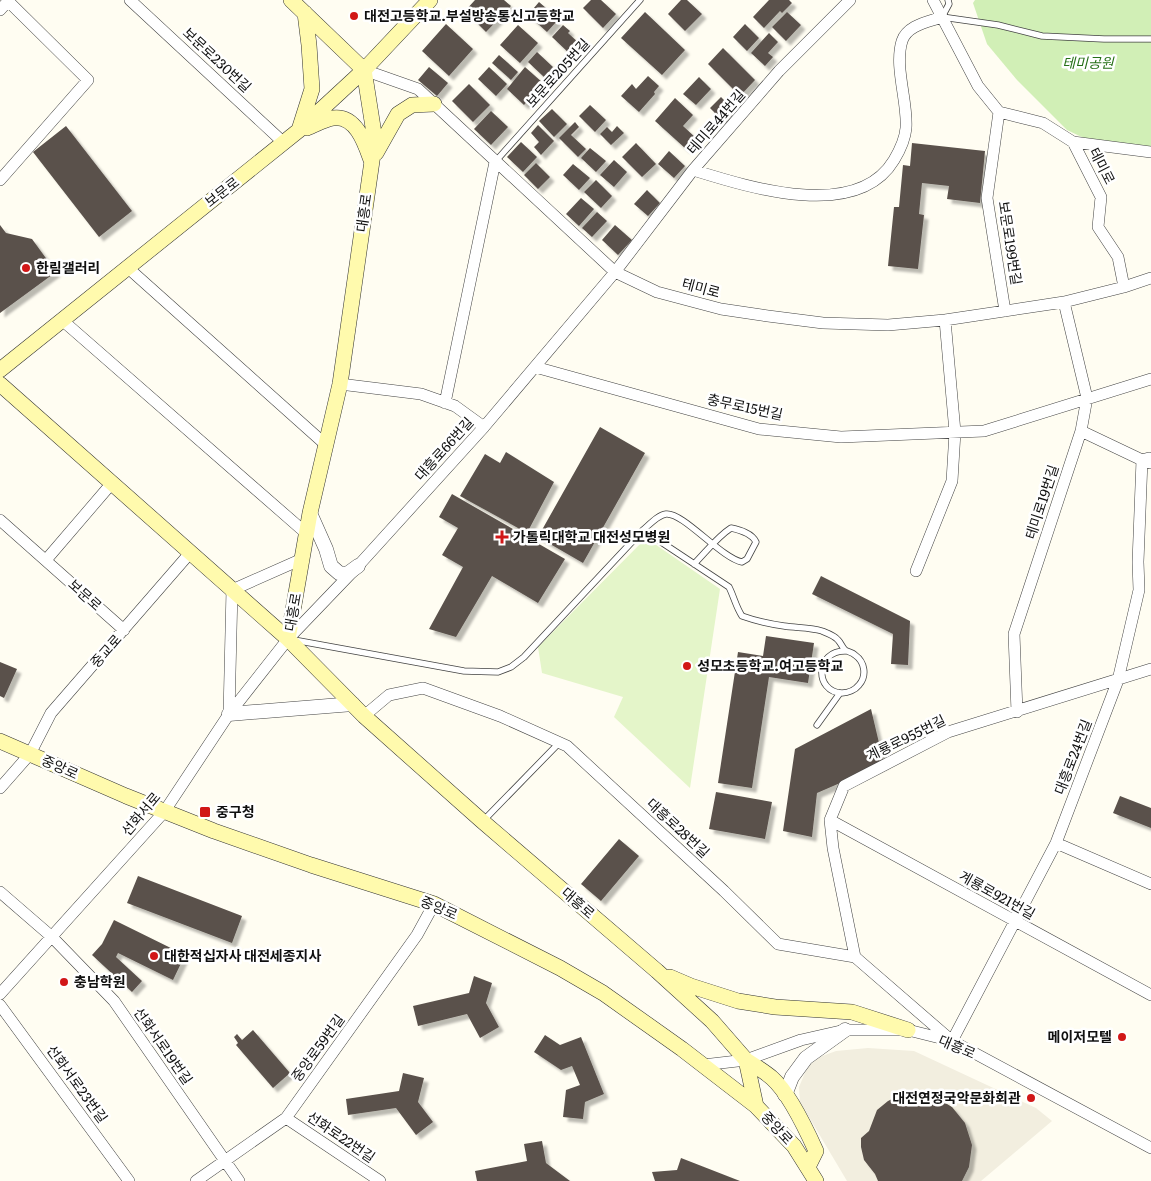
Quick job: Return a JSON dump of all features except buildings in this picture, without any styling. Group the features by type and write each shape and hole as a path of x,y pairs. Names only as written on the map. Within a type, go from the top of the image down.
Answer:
{"main road":[{"path":"292,0 364,70"},
{"name":"보문로","path":"0,370 298,131 364,70 430,0"},
{"path":"298,131 312,89 309,45 304,13"},
{"name":"대흥로","path":"364,70 375,140 340,384 310,513 288,639 364,716 712,1021 746,1060 756,1106"},
{"path":"372,161 398,114 412,105 434,104"},
{"path":"298,131 332,118 341,118 360,132 372,161"},
{"path":"0,384 288,639"},
{"name":"중앙로","path":"0,740 164,812 311,865 434,904 560,968 603,993 756,1106 794,1146 816,1181"},
{"path":"657,971 691,986 738,1001 775,1007 852,1012 908,1030"},
{"path":"746,1060 773,1079 807,1132 816,1152 808,1167"}],"street":[{"path":"0,10 9,0 88,80 0,180"},
{"name":"보문로230번길","path":"130,0 284,143"},
{"name":"테미로44번길","path":"615,272 693,170 779,71 850,0"},
{"path":"933,0 978,86 999,112 1043,123 1073,142 1151,152"},
{"path":"693,170 741,185 772,191 823,196 843,194 877,180 890,167 902,147 906,128 900,65 902,41 910,29 942,17"},
{"name":"테미로","path":"364,70 418,89 615,272 657,292 722,309 768,316 823,323 888,325 945,320 1064,302 1151,278"},
{"name":"보문로199번길","path":"999,112 987,198 1005,311"},
{"name":"테미로","path":"1073,142 1101,197 1098,227 1118,257 1124,287"},
{"path":"445,403 495,162"},
{"path":"127,267 326,446"},
{"name":"대흥로66번길","path":"288,639 358,566 484,427 615,272"},
{"name":"테미로19번길","path":"1017,712 1014,634 1081,430 1087,398 1064,302"},
{"path":"62,320 306,534"},
{"path":"916,571 952,481 955,432 945,320"},
{"name":"충무로15번길","path":"534,366 759,429 841,437 984,431 1151,379"},
{"path":"340,384 421,394 455,406 484,427"},
{"path":"1081,430 1148,460"},
{"name":"대흥로24번길","path":"952,1041 1056,843 1118,680 1139,590 1138,562 1148,460"},
{"path":"46,560 112,483"},
{"path":"310,513 326,549 331,566 339,573 347,574 358,566"},
{"name":"보문로","path":"0,520 124,630"},
{"name":"중교로","path":"0,788 30,754 51,713 190,553"},
{"path":"1138,562 1151,557"},
{"path":"302,559 232,590 229,714 353,704"},
{"name":"선화서로","path":"0,994 164,812 229,714 288,639"},
{"name":"계룡로955번길","path":"855,957 833,848 830,820 844,786 948,732 1151,669"},
{"name":"대흥로28번길","path":"364,716 388,695 423,688 500,716 567,746 724,891 778,944 855,957"},
{"name":"계룡로921번길","path":"830,820 1151,995"},
{"path":"1056,843 1151,884"},
{"name":"선화서로19번길","path":"0,892 52,937 114,1001 239,1181"},
{"name":"중앙로59번길","path":"196,1181 286,1118 417,935 434,904"},
{"path":"855,957 952,1041"},
{"name":"선화서로23번길","path":"0,1005 129,1181"},
{"path":"785,1095 792,1077 806,1058 845,1030"},
{"name":"대흥로","path":"746,1060 801,1040 845,1030 908,1030 952,1041 1151,1148"},
{"path":"703,1065 746,1060"},
{"name":"선화로22번길","path":"286,1118 380,1181"}],"lane":[{"name":"보문로205번길","path":"495,162 640,0"},
{"path":"948,0 949,4 942,17 998,25 1042,36 1113,40 1151,39"},
{"path":"288,639 464,671 498,672 512,667 524,656 644,530 665,514 674,515 713,544 736,561 742,562 747,559 756,542 754,538 740,530 731,528 713,544 694,564"},
{"path":"644,530 730,587 737,608 742,616 783,626 820,630 837,638 846,651"},
{"path":"846,651 852,652 861,660 863,678 857,688 846,693 840,693 829,688 821,672 825,660 829,656 834,652 846,651"},
{"path":"817,724 840,693"},
{"path":"482,821 559,743"}],"green space":[{"name":"테미공원","path":"975,0 1151,0 1151,147 1111,151 1067,130 1017,80 987,44 973,3"},
{"path":"646,538 720,589 690,788 614,717 623,697 542,673 538,647"}],"shaded area":[{"path":"868,1048 914,1051 1036,1108 1052,1121 981,1181 847,1181 800,1102 799,1087 807,1068 817,1058 836,1051"}],"place":[{"name":"대전고등학교.부설방송통신고등학교","path":"354,16"},
{"name":"한림갤러리","path":"26,268"},
{"name":"가톨릭대학교 대전성모병원","path":"502,537"},
{"name":"성모초등학교.여고등학교","path":"687,666"},
{"name":"중구청","path":"205,812"},
{"name":"대한적십자사 대전세종지사","path":"154,956"},
{"name":"충남학원","path":"64,982"},
{"name":"메이저모텔","path":"1122,1037"},
{"name":"대전연정국악문화회관","path":"1031,1098"}]}
